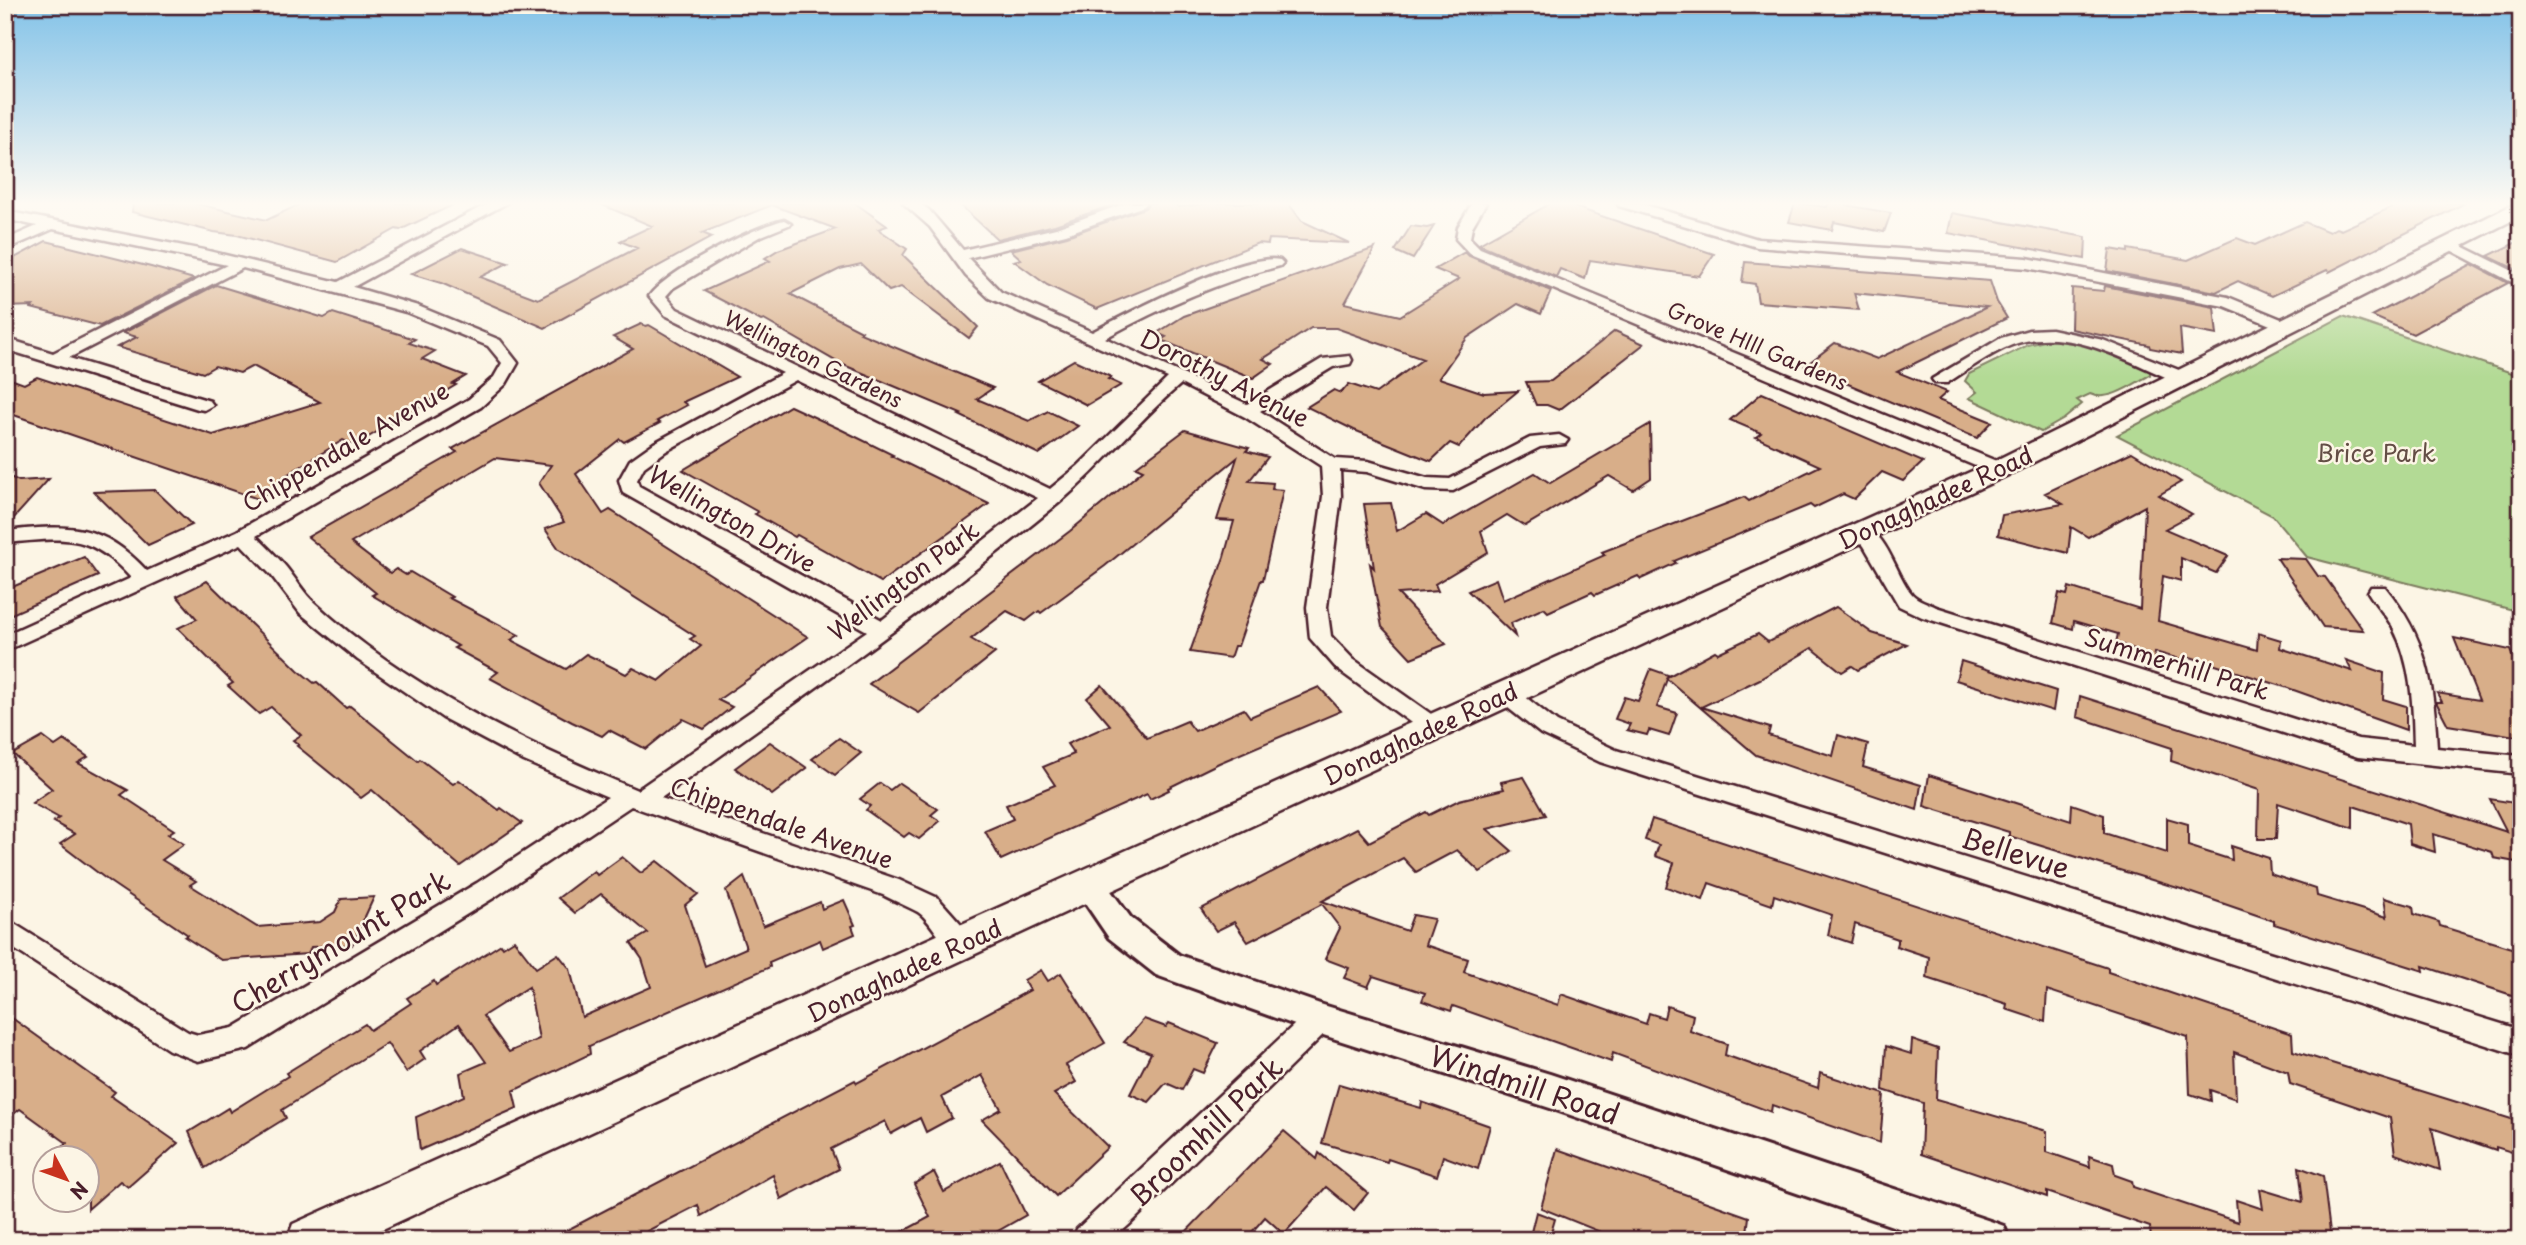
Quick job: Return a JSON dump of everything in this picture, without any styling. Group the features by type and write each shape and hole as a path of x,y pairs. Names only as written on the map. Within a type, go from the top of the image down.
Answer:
{"main road":[{"name":"Donaghadee Road","path":"309,1240 1999,469 2412,261"}],"street":[{"name":"Chippendale Avenue","path":"226,261 402,306 494,343 510,363 500,383 475,403 244,535 278,570 307,608 366,655 451,712 532,755 634,798 849,876 890,887 929,906 962,943"},
{"path":"338,288 389,261"},
{"name":"Wellington Gardens","path":"708,261 668,285 657,296 671,312 1053,498"},
{"name":"Dorothy Avenue","path":"962,261 978,282 995,295 1248,411 1301,442 1331,464"},
{"name":"Grove HIll Gardens","path":"1499,261 1999,469"},
{"path":"2001,261 2027,263 2228,302 2285,326"},
{"path":"2482,261 2521,282"},
{"path":"1092,339 1147,307 1174,295 1275,262"},
{"path":"58,357 240,264"},
{"path":"1941,379 2009,340 2035,334 2067,336 2092,343 2183,378"},
{"path":"11,345 58,357 204,405"},
{"path":"1248,411 1328,363 1344,360"},
{"name":"Wellington Drive","path":"794,374 660,447 637,464 628,480 630,489 883,630"},
{"name":"Wellington Park","path":"634,798 883,630 1053,498 1178,378"},
{"path":"1433,727 1345,664 1321,638 1317,607 1332,496 1331,464 1368,467 1426,484 1453,485 1536,442 1559,440"},
{"name":"Summerhill Park","path":"1860,531 1872,542 1906,601 1929,612 2358,748 2521,765"},
{"path":"5,537 47,533 84,534 113,549 145,581"},
{"path":"5,644 244,535"},
{"path":"2378,592 2394,609 2418,661 2426,754"},
{"name":"Bellevue","path":"1506,694 1549,728 1608,756 2521,1043"},
{"name":"Cherrymount Park","path":"5,929 179,1041 198,1048 238,1040 634,798"},
{"name":"Windmill Road","path":"1089,885 1120,928 1168,965 1320,1019 1550,1091 1990,1240"},
{"name":"Broomhill Park","path":"1088,1240 1320,1019"}],"green space":[{"name":"Brice Park","path":"2343,316 2521,376 2521,612 2307,557 2273,516 2117,435"},
{"path":"2049,340 2075,342 2102,349 2139,365 2150,372 2150,375 2113,394 2090,394 2077,400 2082,404 2064,419 2041,432 1969,398 1977,392 1965,381 1969,374 2028,345"}],"building":[{"path":"127,261 194,279 100,326 31,308 33,306 5,307 5,263"},
{"path":"436,261 502,261 508,263 480,277 538,299 612,261 668,261 545,328 441,283 411,274"},
{"path":"770,261 909,261 978,327 969,338 901,287 889,291 861,264 840,269 790,294 862,331 860,333 993,388 977,399 1029,421 1048,411 1078,426 1039,454 959,415 961,414 839,363 764,320 761,321 704,291"},
{"path":"1014,261 1214,261 1097,309 1047,285"},
{"path":"1338,261 1368,261 1345,303 1400,316 1459,279 1435,269 1449,261 1481,261 1551,291 1541,314 1518,304 1467,338 1439,378 1484,393 1518,391 1485,418 1459,447 1450,443 1431,461 1354,430 1307,407 1334,390 1341,393 1349,384 1376,393 1423,359 1336,328 1311,328 1263,359 1273,364 1253,378 1161,340 1166,337 1157,333 1184,316"},
{"path":"1519,261 1590,261 1585,279 1560,269 1556,277"},
{"path":"1597,261 1709,261 1699,276"},
{"path":"2108,261 2350,261 2272,296 2238,281 2216,292 2107,271"},
{"path":"2499,261 2521,261 2521,272"},
{"path":"1745,262 1990,281 1997,302 2007,318 1897,372 1947,392 1938,400 1992,422 1977,438 1805,366 1835,343 1877,359 1987,307 1854,293 1859,310 1758,302 1755,284 1742,282"},
{"path":"2472,264 2508,283 2413,334 2372,316"},
{"path":"216,285 324,318 333,313 415,339 409,343 435,351 422,359 466,376 453,384 456,385 355,445 343,440 274,483 280,485 258,499 5,412 5,377 24,384 37,377 213,435 320,402 253,366 240,373 215,366 203,373 117,347 137,337 123,333"},
{"path":"2105,286 2214,307 2217,335 2180,328 2182,354 2071,329 2072,288 2104,291"},
{"path":"641,324 649,325 737,377 683,402 687,405 657,421 660,423 624,442 620,439 576,474 603,514 610,510 808,637 718,700 732,707 704,729 683,719 646,749 609,730 602,736 490,678 498,672 454,648 458,646 372,595 376,593 308,537 457,452 452,449 633,349 613,337","holes":["495,458 551,465 539,483 564,522 545,529 559,549 695,636 690,639 701,646 659,681 633,668 626,674 586,654 566,669 511,640 519,635 449,598 452,597 410,572 406,575 396,569 390,573 351,543"]},
{"path":"1615,331 1644,344 1559,410 1547,405 1536,405 1526,382 1551,381"},
{"path":"1074,360 1111,377 1108,379 1121,385 1087,405 1038,381"},
{"path":"1762,393 1923,462 1903,481 1882,472 1854,499 1843,494 1814,508 1810,505 1674,561 1676,563 1641,579 1638,576 1595,595 1592,592 1548,612 1544,608 1511,623 1515,636 1468,591 1496,579 1503,600 1605,555 1602,552 1744,497 1749,501 1820,466 1756,437 1761,433 1730,420"},
{"path":"790,406 989,504 881,582 797,535 795,537 755,514 758,512 683,470"},
{"path":"1650,424 1651,478 1633,490 1609,476 1525,526 1507,515 1481,531 1488,552 1435,584 1438,591 1398,594 1446,644 1411,658 1382,627 1370,564 1374,568 1364,504 1391,503 1397,531 1426,514 1443,525 1535,473 1550,483"},
{"path":"1185,430 1249,448 1246,451 1268,457 1249,481 1273,483 1272,489 1283,490 1263,580 1238,646 1234,646 1230,658 1190,652 1234,521 1217,520 1237,458 1105,566 1041,613 1039,611 1026,621 1007,611 971,639 995,653 919,713 869,684 1070,531 1143,470 1136,467"},
{"path":"2132,452 2181,482 2159,495 2192,514 2165,529 2228,556 2216,573 2181,558 2181,581 2163,576 2158,621 2257,650 2258,633 2281,640 2280,648 2352,671 2346,660 2384,673 2383,699 2406,706 2406,730 2184,655 2183,660 2155,652 2154,660 2137,659 2137,650 2116,643 2118,634 2074,621 2073,629 2053,623 2059,593 2067,595 2069,587 2140,609 2145,506 2088,537 2071,527 2068,553 1998,535 2002,515 2063,504 2045,493"},
{"path":"5,475 19,481 49,479 5,528"},
{"path":"155,490 192,525 148,545 94,492"},
{"path":"84,557 98,576 5,617 5,590"},
{"path":"2277,558 2306,559 2318,576 2325,577 2363,630 2323,627"},
{"path":"207,581 298,670 314,683 317,682 346,708 350,706 418,761 420,759 453,784 459,780 499,810 501,808 522,823 460,866 372,790 361,798 297,746 299,745 293,740 301,735 271,707 259,714 228,686 233,683 178,628 197,619 177,596"},
{"path":"1836,607 1872,633 1907,644 1858,670 1852,666 1842,672 1812,648 1760,679 1701,707 1770,728 1768,735 1833,756 1838,735 1868,744 1863,767 1921,785 1917,810 1756,755 1667,679 1657,707 1677,713 1669,736 1649,730 1647,735 1627,730 1630,724 1615,719 1624,697 1638,701 1651,669 1668,675 1667,677 1715,651 1718,653 1758,634 1768,642"},
{"path":"2454,638 2510,650 2521,675 2521,737 2448,725 2436,702 2442,702 2437,693 2479,700"},
{"path":"1961,661 2056,691 2053,711 1956,680"},
{"path":"1102,685 1147,738 1187,721 1195,731 1244,709 1250,717 1319,687 1341,711 1219,763 1150,799 1147,794 1001,860 985,831 1013,819 1006,805 1055,785 1043,767 1074,754 1067,744 1110,725 1087,698"},
{"path":"2080,696 2507,832 2490,799 2521,804 2521,863 2494,858 2492,852 2433,834 2435,852 2410,844 2408,824 2353,806 2353,828 2278,803 2276,839 2258,839 2259,790 2171,761 2172,748 2077,717"},
{"path":"43,737 55,746 64,740 88,757 78,763 128,790 121,795 174,830 168,834 184,844 162,860 196,881 190,885 257,927 320,922 335,912 341,899 374,897 352,945 311,947 308,954 221,960 185,937 188,935 60,844 75,834 53,822 59,818 32,803 52,789 13,754"},
{"path":"839,738 861,753 835,775 812,759"},
{"path":"770,742 807,768 772,795 735,768"},
{"path":"1929,775 2071,821 2072,804 2104,815 2104,833 2167,853 2167,818 2188,824 2188,846 2232,860 2231,846 2269,858 2270,874 2316,889 2317,896 2387,917 2384,898 2413,906 2414,914 2439,922 2440,926 2521,951 2521,998 2423,966 2424,971 2274,924 2274,921 2181,889 2009,836 2009,832 1924,806"},
{"path":"1524,777 1546,815 1487,829 1512,851 1480,872 1457,850 1416,872 1403,858 1322,901 1407,931 1413,915 1434,919 1425,945 1468,959 1464,972 1558,1005 1561,994 1646,1024 1649,1013 1664,1018 1667,1006 1693,1015 1690,1031 1727,1044 1725,1055 1818,1088 1820,1073 1884,1094 1880,1143 1772,1105 1771,1112 1613,1053 1611,1062 1453,1006 1451,1011 1422,1001 1425,993 1373,976 1368,987 1344,978 1349,968 1325,959 1340,928 1322,904 1248,942 1234,922 1216,931 1201,909 1357,828 1369,842 1426,812 1429,815 1459,800 1504,789 1501,782"},
{"path":"880,783 890,790 899,783 938,809 931,815 940,821 919,839 909,833 904,837 866,810 870,806 860,799"},
{"path":"1652,819 2108,968 2108,972 2292,1034 2293,1051 2521,1122 2521,1155 2496,1147 2496,1150 2432,1128 2440,1170 2395,1154 2390,1118 2290,1084 2288,1072 2234,1052 2236,1099 2210,1090 2211,1101 2190,1094 2188,1037 2047,990 2045,1022 2006,1009 2007,1004 1927,978 1929,957 1896,946 1898,939 1855,924 1851,943 1828,935 1832,915 1774,895 1772,905 1709,883 1703,900 1666,887 1674,863 1655,856 1659,845 1645,840"},
{"path":"622,857 641,873 657,861 698,894 685,905 705,966 746,948 726,891 744,877 763,926 820,902 822,909 844,900 855,925 852,926 855,934 823,948 820,940 769,962 770,967 589,1046 590,1054 513,1091 517,1108 420,1150 416,1117 464,1096 460,1073 486,1062 459,1024 420,1051 425,1059 406,1072 387,1043 282,1110 286,1118 205,1168 189,1132 228,1108 230,1112 365,1024 370,1030 411,1003 407,998 434,981 436,985 501,944 503,947 514,940 536,968 558,954 570,969 582,1017 651,987 642,959 631,943 648,933 601,894 575,913 558,898 594,871 597,875","holes":["529,987 539,1039 509,1052 483,1016"]},
{"path":"1041,970 1048,981 1061,973 1105,1043 1066,1065 1076,1082 1054,1094 1108,1147 1056,1196 982,1120 1001,1109 982,1075 942,1097 952,1118 926,1132 920,1118 891,1134 885,1121 831,1149 839,1169 781,1199 773,1175 701,1216 698,1205 647,1231 649,1240 548,1240 855,1080 857,1083 1030,990 1024,980"},
{"path":"5,1013 115,1092 111,1096 178,1143 128,1187 120,1181 102,1197 102,1144 66,1144 20,1109 5,1121"},
{"path":"1144,1019 1166,1027 1169,1023 1218,1043 1203,1073 1193,1069 1182,1090 1166,1083 1149,1102 1130,1094 1151,1053 1124,1042"},
{"path":"1912,1040 1938,1049 1936,1099 2047,1131 2047,1152 2090,1167 2089,1156 2113,1164 2115,1175 2132,1181 2133,1187 2238,1222 2236,1200 2263,1209 2260,1189 2303,1202 2299,1167 2323,1176 2331,1240 2151,1240 2150,1227 2047,1192 2047,1197 1921,1154 1923,1103 1883,1090 1886,1046 1911,1054"},
{"path":"1339,1084 1421,1108 1422,1102 1490,1126 1478,1169 1443,1156 1437,1176 1388,1159 1387,1162 1322,1143"},
{"path":"1284,1131 1317,1159 1319,1153 1368,1193 1354,1210 1326,1187 1284,1234 1265,1217 1245,1240 1178,1240"},
{"path":"1557,1149 1749,1217 1746,1240 1688,1240 1669,1232 1667,1240 1620,1240 1541,1208"},
{"path":"1000,1161 1026,1215 982,1240 887,1240 930,1217 914,1184 934,1172 944,1192"},
{"path":"1536,1212 1555,1219 1549,1240 1529,1240"}]}
